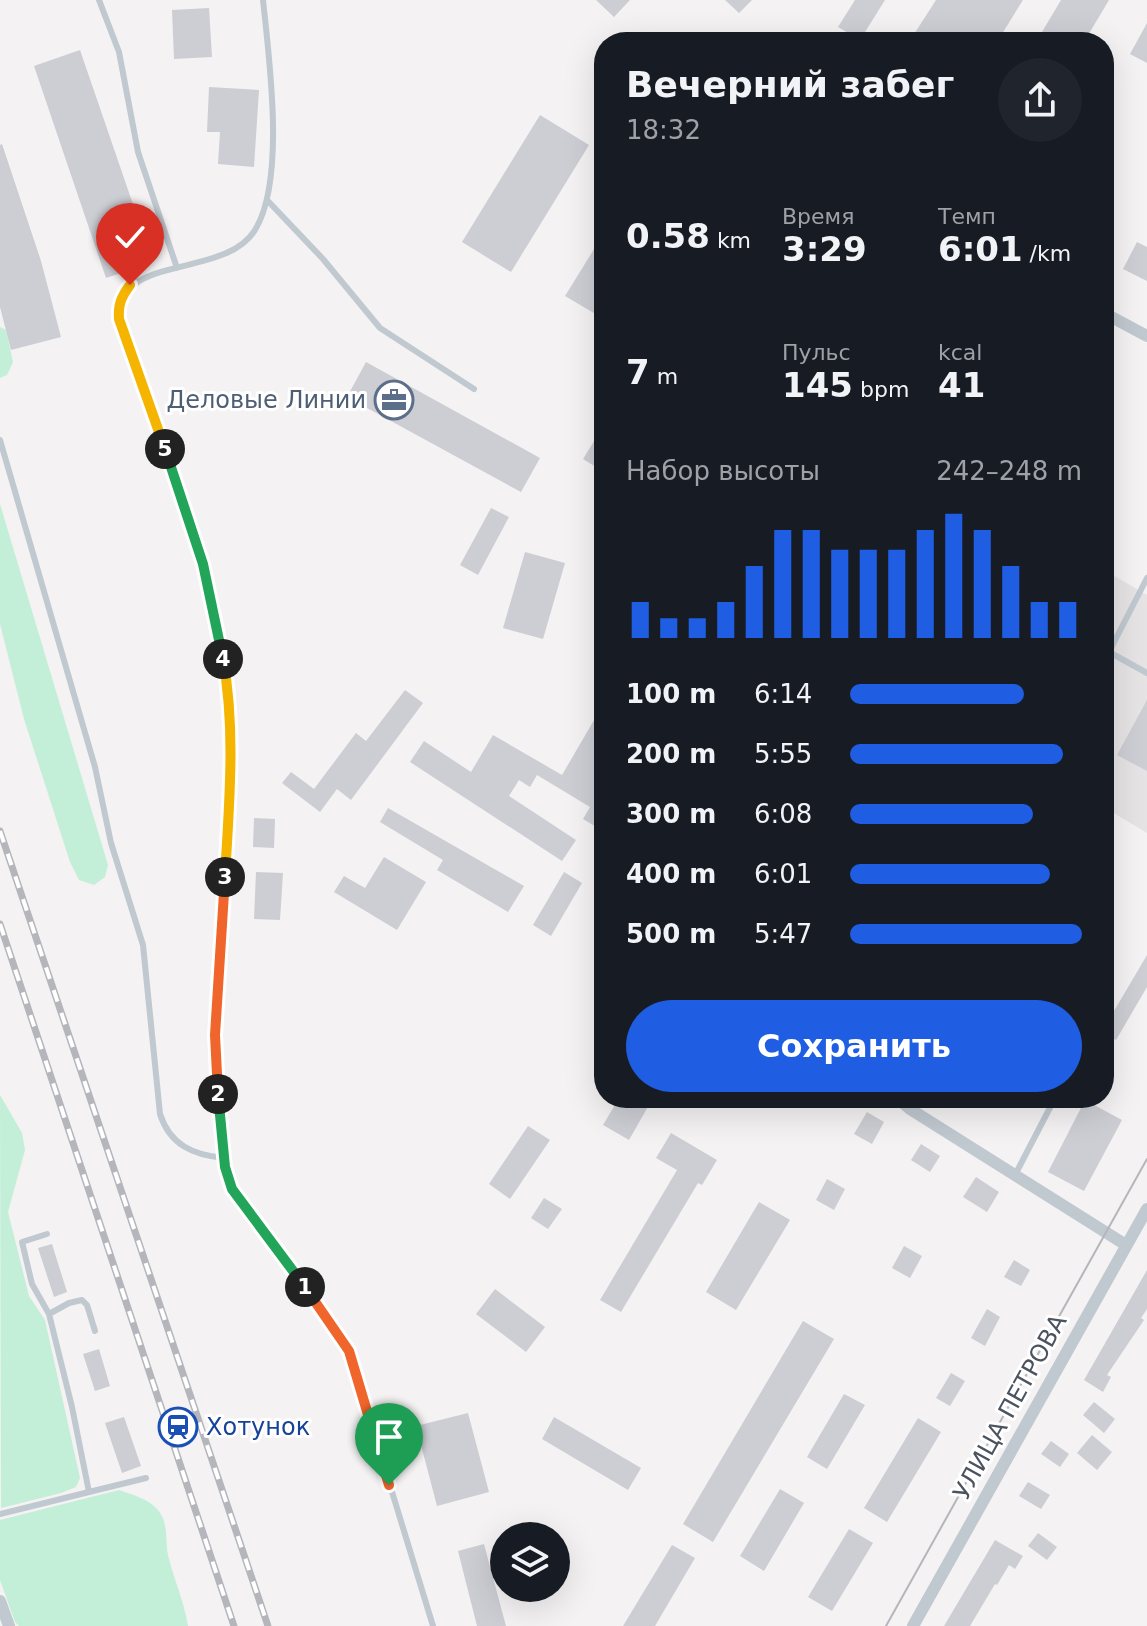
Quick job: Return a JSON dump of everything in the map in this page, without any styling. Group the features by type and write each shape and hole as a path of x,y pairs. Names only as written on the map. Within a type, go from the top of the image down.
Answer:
{"street":[{"path":"1114,318 1147,336"},
{"path":"909,1108 1126,1245"},
{"name":"УЛИЦА ПЕТРОВА","path":"913,1626 1147,1209"},
{"path":"0,1601 9,1626"}],"lane":[{"path":"99,0 119,52 138,152 177,268"},
{"path":"263,0 273,134 267,200 257,227 246,242 218,257 159,272 130,285 118,307 119,319 203,564 225,670 229,800 215,1035 224,1158 232,1189 303,1283 349,1351 433,1626"},
{"path":"267,200 323,259 380,328 474,389"},
{"path":"0,440 95,767 111,843 143,945 160,1114 165,1129 175,1142 191,1151 224,1158"},
{"path":"1114,642 1147,578"},
{"path":"1114,655 1147,673"},
{"path":"1015,1175 1050,1108"},
{"path":"47,1234 22,1242 32,1284 49,1314 89,1492"},
{"path":"49,1314 82,1300 87,1305 95,1331"},
{"path":"0,1514 146,1478"}],"shaded area":[{"path":"1114,576 1147,595 1147,833 1114,813"}],"green space":[{"path":"0,327 6,330 13,362 7,375 0,378"},
{"path":"0,504 108,865 105,877 94,885 79,880 70,862 24,719 0,624"},
{"path":"0,1095 22,1133 25,1150 8,1212 29,1296 45,1320 80,1478 76,1487 61,1493 1,1508"},
{"path":"119,1490 150,1503 162,1516 169,1559 188,1626 19,1626 0,1580 0,1520"}],"building":[{"path":"596,0 630,0 614,17"},
{"path":"725,0 752,0 739,13"},
{"path":"855,0 885,0 865,32 846,32 838,27"},
{"path":"936,0 1023,0 1003,32 915,32"},
{"path":"1061,0 1109,0 1090,32 1042,32"},
{"path":"209,8 212,57 174,59 172,10"},
{"path":"1147,23 1147,63 1130,54"},
{"path":"80,50 148,248 125,256 130,270 106,278 34,66"},
{"path":"209,87 259,90 254,167 218,164 220,132 207,132"},
{"path":"540,115 589,145 511,272 462,242"},
{"path":"2,144 41,261 61,337 11,350 0,307"},
{"path":"1137,242 1147,247 1147,281 1123,269"},
{"path":"594,249 594,313 565,296"},
{"path":"366,362 540,458 521,492 347,397"},
{"path":"594,441 594,466 583,459"},
{"path":"491,508 509,517 478,575 460,565"},
{"path":"525,552 565,563 543,639 503,628"},
{"path":"405,690 423,703 351,800 337,789 320,812 282,783 291,772 314,789 356,733 366,741"},
{"path":"1147,700 1147,771 1117,755"},
{"path":"594,720 594,826 583,819 590,807 537,775 530,787 519,780 509,796 576,840 562,861 410,762 424,741 471,772 493,735 562,775"},
{"path":"388,808 524,886 508,912 437,870 443,860 380,822"},
{"path":"254,818 275,819 274,848 253,847"},
{"path":"384,857 426,882 397,930 334,892 344,876 365,888"},
{"path":"256,872 283,873 280,920 254,919"},
{"path":"564,872 582,883 551,936 533,925"},
{"path":"1147,955 1147,987 1116,1040 1114,1011"},
{"path":"613,1108 647,1108 629,1140 603,1125"},
{"path":"1081,1108 1100,1108 1122,1120 1084,1191 1048,1172"},
{"path":"867,1112 884,1122 872,1144 854,1134"},
{"path":"528,1126 550,1140 510,1199 489,1184"},
{"path":"671,1133 717,1160 702,1185 698,1183 621,1312 600,1300 677,1170 656,1158"},
{"path":"921,1144 940,1156 930,1172 911,1160"},
{"path":"976,1177 999,1192 987,1212 963,1197"},
{"path":"827,1179 845,1189 834,1210 816,1200"},
{"path":"544,1198 562,1209 548,1229 531,1218"},
{"path":"759,1202 790,1220 736,1310 706,1292"},
{"path":"52,1244 67,1292 54,1297 38,1248"},
{"path":"904,1246 922,1256 910,1278 892,1268"},
{"path":"1014,1260 1030,1270 1021,1286 1004,1277"},
{"path":"1147,1270 1147,1309 1141,1318 1144,1320 1107,1375 1111,1377 1103,1392 1084,1380"},
{"path":"495,1289 545,1327 526,1352 476,1314"},
{"path":"987,1309 1000,1317 985,1346 971,1338"},
{"path":"803,1321 834,1339 713,1542 683,1524"},
{"path":"99,1349 110,1386 95,1391 83,1354"},
{"path":"951,1373 965,1381 950,1406 936,1398"},
{"path":"844,1394 865,1405 827,1469 807,1457"},
{"path":"1094,1402 1115,1419 1104,1433 1083,1415"},
{"path":"468,1413 489,1492 437,1506 416,1426"},
{"path":"124,1417 141,1466 122,1473 105,1423"},
{"path":"554,1417 641,1468 628,1490 542,1439"},
{"path":"918,1418 941,1432 887,1522 864,1508"},
{"path":"1092,1435 1112,1452 1097,1470 1077,1453"},
{"path":"1051,1441 1069,1454 1060,1467 1041,1454"},
{"path":"1028,1482 1050,1495 1041,1509 1019,1496"},
{"path":"780,1489 804,1503 764,1571 740,1556"},
{"path":"849,1529 873,1543 832,1611 808,1597"},
{"path":"1038,1533 1057,1547 1047,1560 1028,1546"},
{"path":"995,1540 1023,1556 1015,1569 1009,1565 970,1626 944,1626"},
{"path":"484,1544 490,1566 490,1602 500,1602 506,1626 477,1626 458,1551"},
{"path":"672,1545 695,1558 655,1626 623,1626"}],"tram line":[{"path":"886,1626 1147,1159"}],"railway":[{"path":"0,831 268,1626"},
{"path":"0,924 234,1626"}],"place":[{"name":"Деловые Линии","path":"394,400"},
{"name":"Хотунок","path":"178,1427"}],"route":[{"path":"130,285 118,307 119,319 203,564 225,670 229,800 215,1035 225,1167 232,1189 303,1283 349,1351 389,1485"}]}
